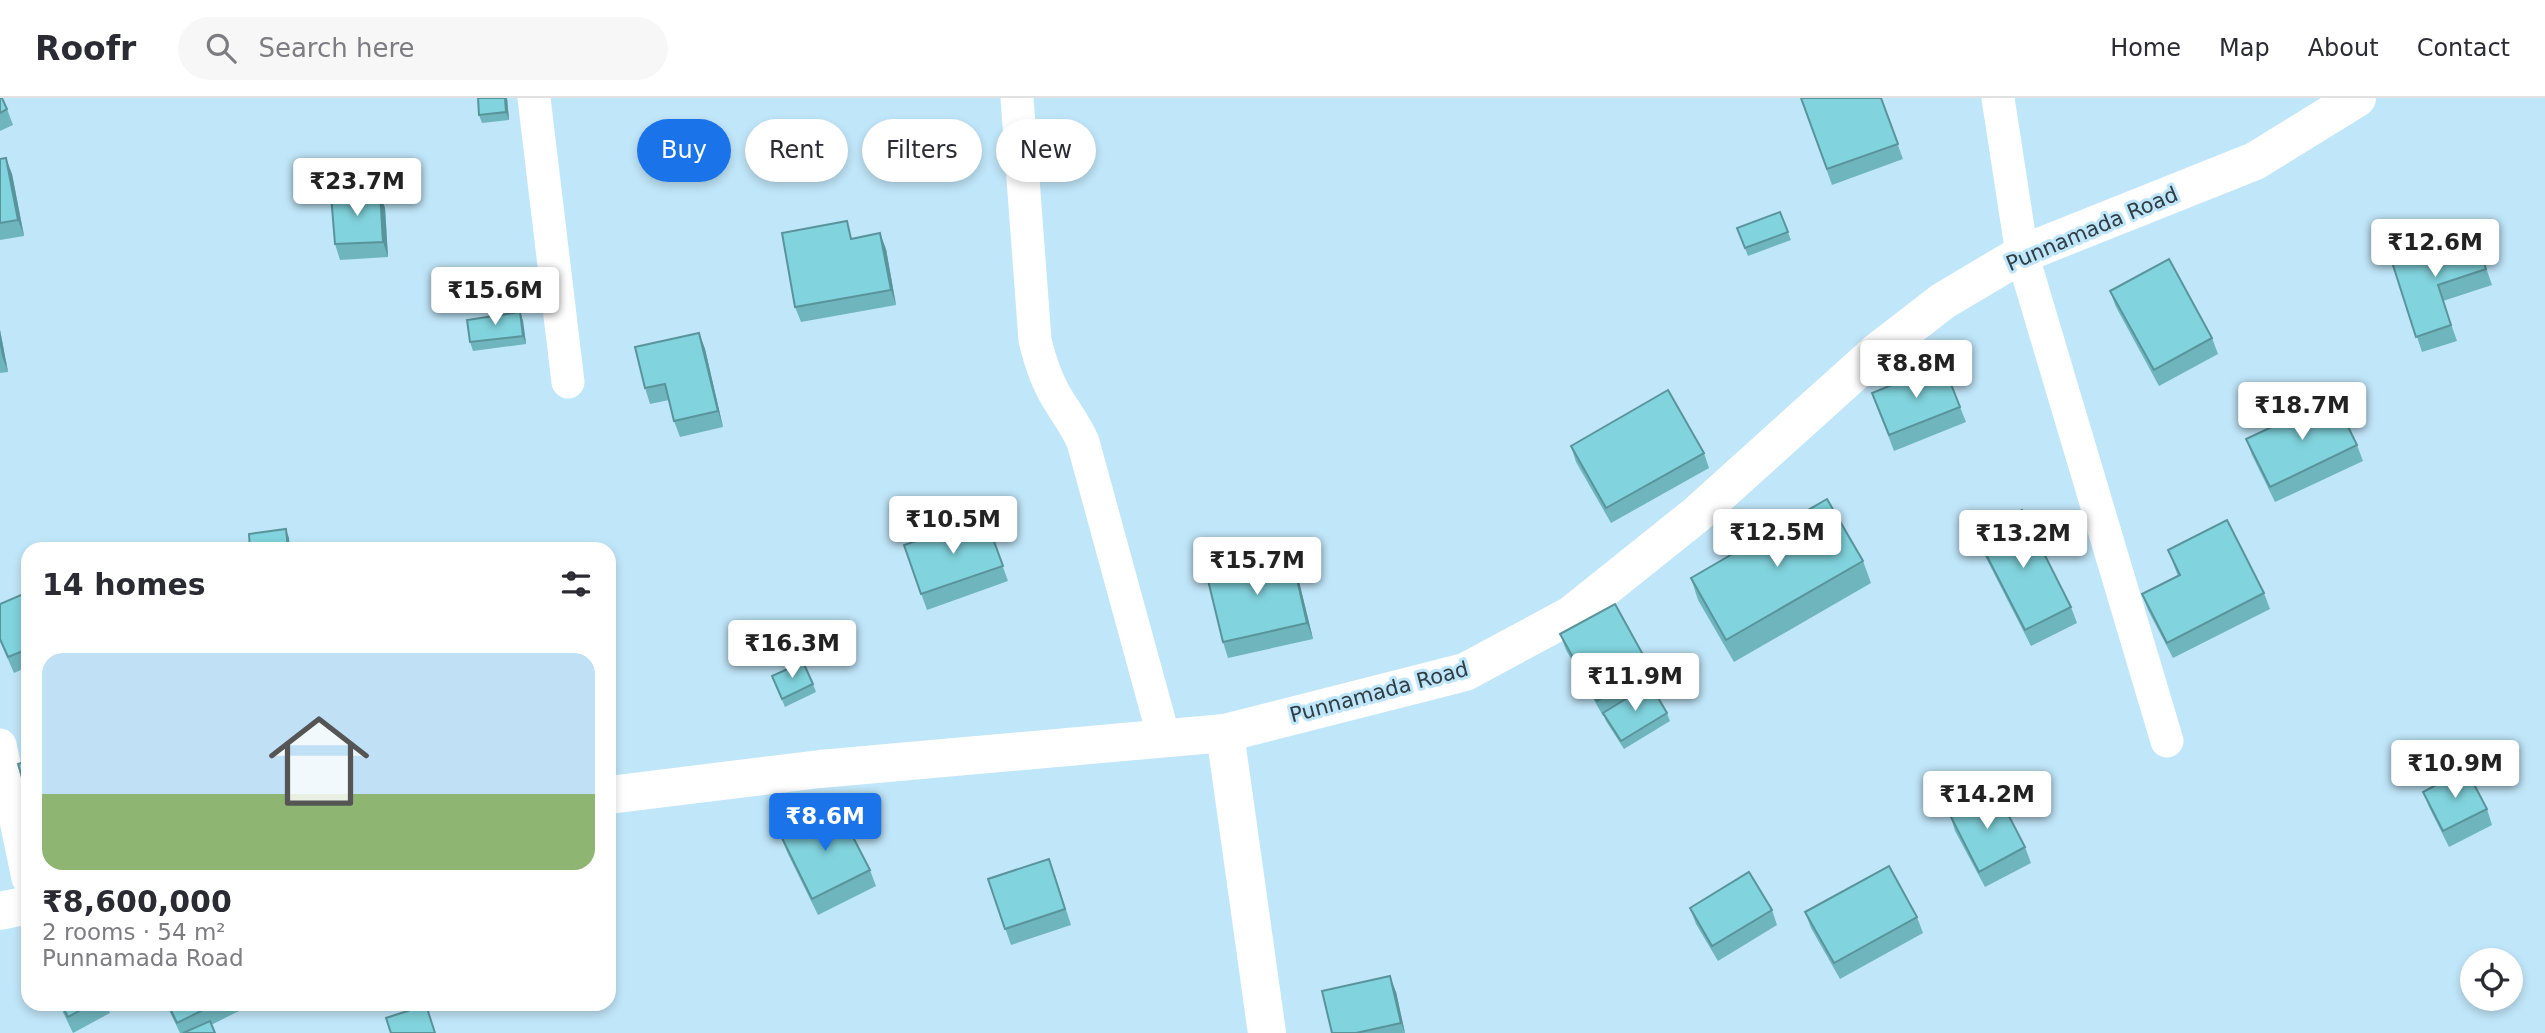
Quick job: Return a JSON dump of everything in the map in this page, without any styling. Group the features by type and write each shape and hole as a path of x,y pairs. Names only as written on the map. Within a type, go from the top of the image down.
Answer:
{"main road":[{"name":"Punnamada Road","path":"616,794 820,769 1225,733 1465,672 1571,615 1696,515 1877,352 1943,301 2022,254 2255,161 2357,98"},
{"path":"1225,733 1267,1033"},
{"path":"0,911 21,906"}],"street":[{"path":"534,98 568,382"},
{"path":"1017,98 1035,340 1046,376 1057,398 1076,425 1083,442 1164,738"},
{"path":"1998,98 2022,254 2167,741"},
{"path":"0,744 21,844"}],"building":[{"path":"0,98 7,109 0,113"},
{"path":"478,98 505,98 506,112 479,115"},
{"path":"1801,98 1881,98 1898,144 1827,169"},
{"path":"6,158 18,220 0,223 0,159"},
{"path":"380,192 383,242 335,244 331,195"},
{"path":"1780,212 1788,232 1745,248 1737,228"},
{"path":"847,221 851,239 880,233 891,290 795,307 782,233"},
{"path":"2474,233 2486,269 2438,285 2451,325 2416,337 2391,259"},
{"path":"2169,259 2212,338 2154,370 2110,291"},
{"path":"520,312 523,336 470,342 467,320"},
{"path":"699,333 718,411 674,421 665,384 645,388 635,347"},
{"path":"1943,364 1960,407 1889,435 1872,393"},
{"path":"1668,390 1704,453 1606,508 1571,446"},
{"path":"2334,398 2357,445 2270,487 2246,439"},
{"path":"1827,499 1863,561 1726,640 1691,578"},
{"path":"2022,510 2071,607 2025,630 1975,533"},
{"path":"985,517 1003,566 921,594 904,545"},
{"path":"2227,520 2264,593 2167,643 2142,594 2180,575 2168,550"},
{"path":"286,529 287,542 250,542 249,534"},
{"path":"1291,553 1307,623 1223,642 1206,572"},
{"path":"21,595 21,652 8,657 0,639 0,604"},
{"path":"1615,604 1652,671 1597,701 1560,634"},
{"path":"803,662 813,684 782,699 772,676"},
{"path":"1650,684 1667,713 1621,741 1603,713"},
{"path":"2466,769 2487,809 2443,831 2423,792"},
{"path":"1996,791 2025,847 1979,872 1950,815"},
{"path":"838,808 870,870 812,899 781,836"},
{"path":"1049,859 1065,909 1005,929 988,879"},
{"path":"1889,866 1917,917 1834,963 1805,912"},
{"path":"1749,872 1772,910 1712,946 1690,908"},
{"path":"1390,976 1401,1023 1356,1033 1332,1033 1322,991"},
{"path":"65,1011 79,1011 68,1017"},
{"path":"171,1011 201,1011 177,1023"},
{"path":"408,1011 428,1011 435,1033 391,1033 386,1018"},
{"path":"210,1021 215,1033 183,1033"}]}
